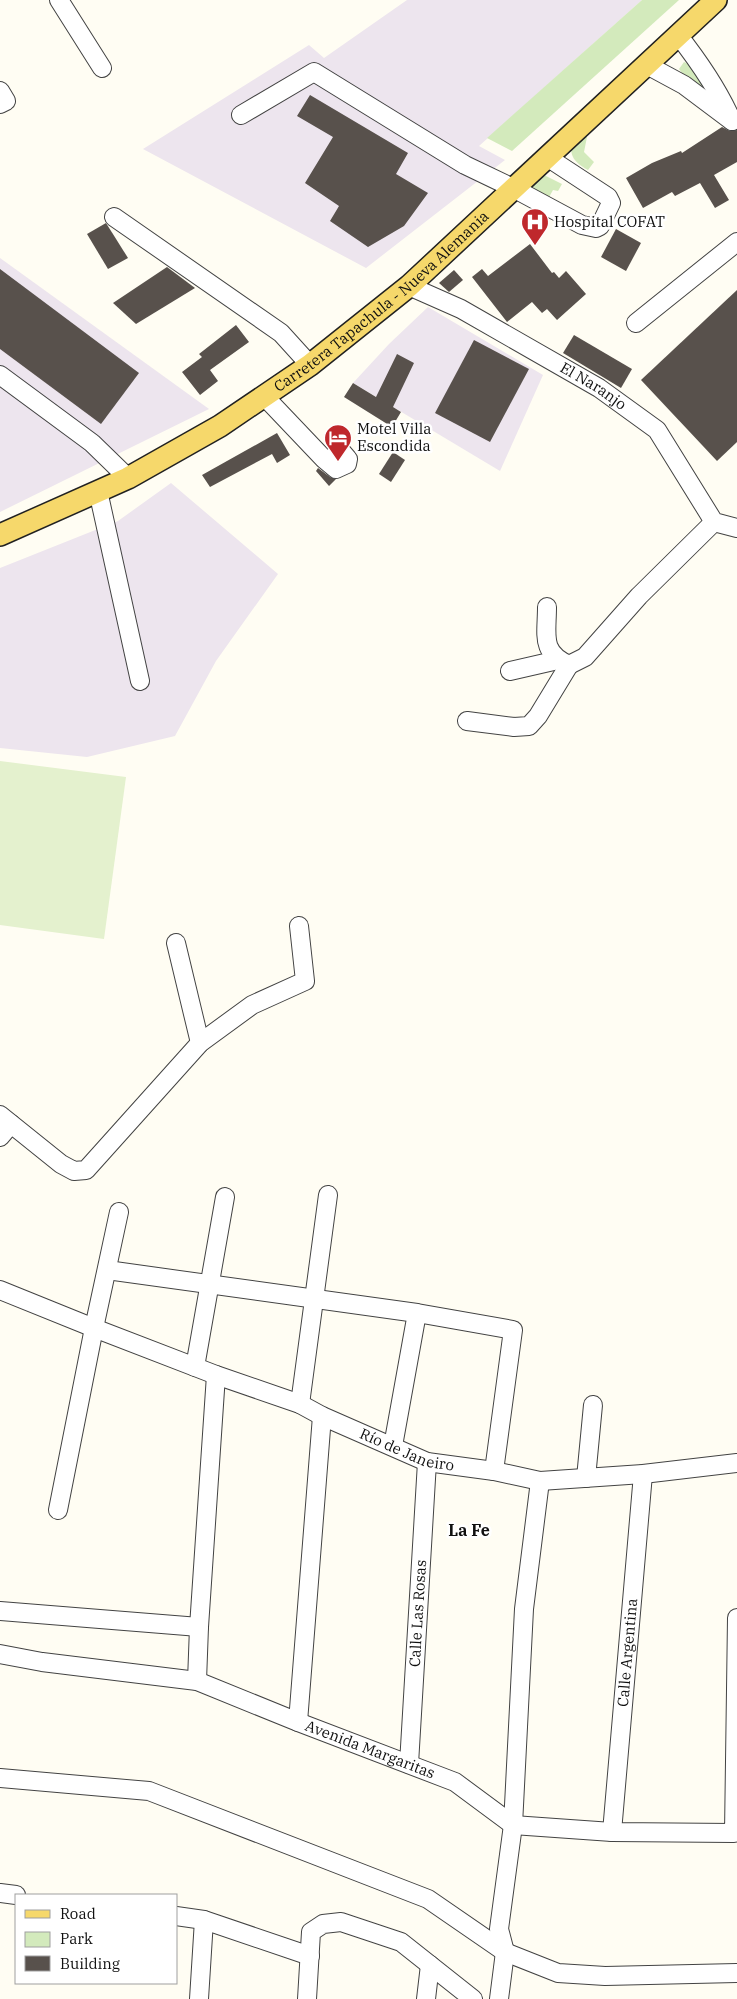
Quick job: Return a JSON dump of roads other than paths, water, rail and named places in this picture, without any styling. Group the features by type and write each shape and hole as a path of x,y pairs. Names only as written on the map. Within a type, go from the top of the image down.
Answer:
{"main road":[{"name":"Carretera Tapachula - Nueva Alemania","path":"0,534 128,478 220,426 310,365 409,286 716,0"}],"street":[{"path":"59,0 102,68"},
{"path":"647,65 684,86 732,121 720,94 702,66 678,35"},
{"path":"241,115 314,72 465,165 582,224 596,228 600,226 611,202 608,197 547,157"},
{"path":"114,217 282,333 310,365"},
{"path":"636,323 737,242"},
{"name":"El Naranjo","path":"409,286 461,309 599,388 656,430 714,522"},
{"path":"0,374 92,443 128,478"},
{"path":"265,397 328,462"},
{"path":"98,492 140,681"},
{"path":"510,671 563,663 585,657 640,596 714,522 737,528"},
{"path":"547,607 550,653 563,663"},
{"path":"467,721 529,726 538,716 563,663"},
{"path":"4,1125 61,1164 74,1171 86,1170 200,1043 252,1006 305,982 299,926"},
{"path":"176,943 200,1043"},
{"path":"300,1404 328,1195"},
{"path":"194,1367 225,1198"},
{"path":"58,1510 119,1212"},
{"path":"106,1270 417,1313 513,1330 494,1471"},
{"name":"Río de Janeiro","path":"0,1290 194,1367 300,1404 322,1416 427,1462 494,1471 540,1481 643,1474 737,1463"},
{"path":"392,1446 417,1313"},
{"path":"198,1681 198,1627 216,1375"},
{"path":"586,1478 593,1406"},
{"path":"298,1722 322,1416"},
{"name":"Calle Las Rosas","path":"410,1764 427,1462"},
{"name":"Calle Argentina","path":"612,1832 643,1474"},
{"path":"500,1999 505,1952 499,1929 514,1825 524,1609 540,1481"},
{"path":"0,1611 198,1627"},
{"path":"514,1825 612,1832 734,1833 737,1618"},
{"name":"Avenida Margaritas","path":"0,1654 42,1662 198,1681 298,1722 455,1782 514,1825"},
{"path":"0,1778 149,1791 428,1899 505,1952 558,1973 605,1976 737,1973"},
{"path":"0,1893 15,1896"},
{"path":"178,1916 204,1920 310,1956"},
{"path":"198,1999 204,1920"},
{"path":"307,1999 311,1932 323,1924 341,1922 401,1942 473,1999"},
{"path":"426,1999 430,1965"}],"place":[{"name":"Hospital COFAT","path":"535,246"},
{"name":"Motel Villa Escondida","path":"338,462"}],"district":[{"name":"La Fe","path":"469,1530"}]}
